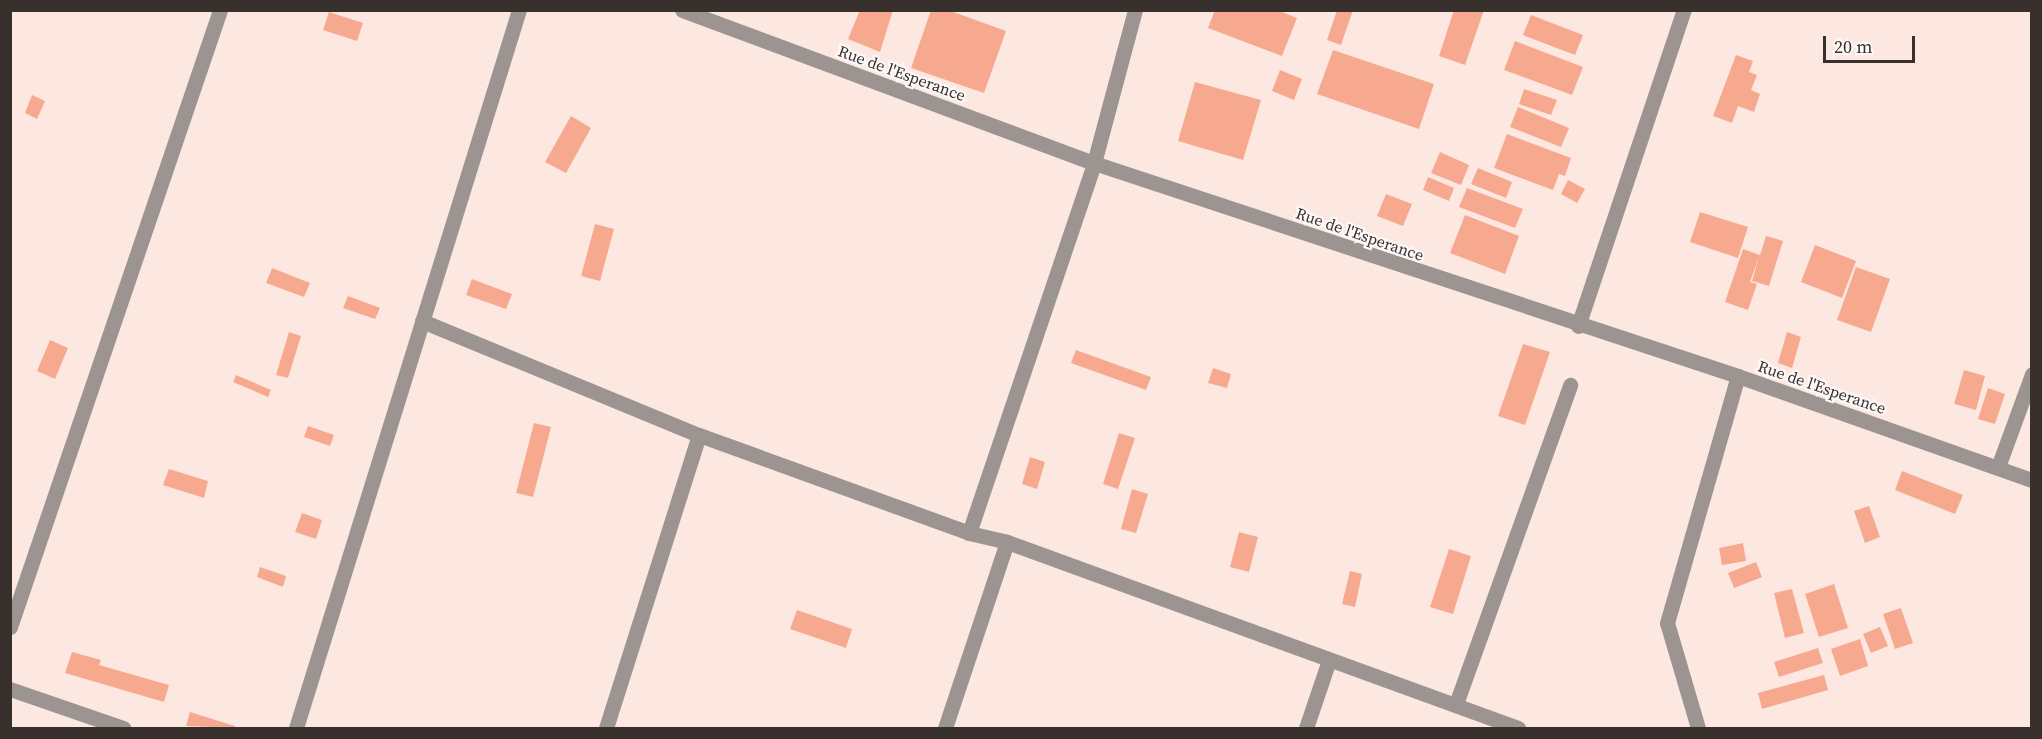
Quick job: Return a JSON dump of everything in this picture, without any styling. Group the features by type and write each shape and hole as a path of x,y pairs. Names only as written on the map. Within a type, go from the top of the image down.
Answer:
{"street":[{"path":"10,627 220,10"},
{"path":"296,729 519,10"},
{"name":"Rue de l'Esperance","path":"682,10 1094,163 1578,326 1738,376 2031,480"},
{"path":"969,533 1094,163 1135,10"},
{"path":"1578,326 1684,10"},
{"path":"422,321 699,435 969,533 1007,542 1456,704 1518,729"},
{"path":"1998,467 2031,374"},
{"path":"1698,729 1667,622 1738,376"},
{"path":"1456,704 1570,385"},
{"path":"606,729 699,435"},
{"path":"945,729 1007,542"},
{"path":"1306,729 1329,660"},
{"path":"10,689 123,729"}],"building":[{"path":"860,10 893,10 880,52 848,39"},
{"path":"931,10 948,10 1006,31 984,93 911,68"},
{"path":"1215,10 1277,10 1297,18 1282,56 1208,28"},
{"path":"1337,10 1353,10 1341,45 1327,40"},
{"path":"1454,10 1484,10 1465,65 1439,56"},
{"path":"329,12 363,23 357,41 323,30"},
{"path":"1531,15 1583,35 1575,55 1523,35"},
{"path":"1515,41 1583,67 1572,95 1504,70"},
{"path":"1333,50 1434,84 1419,129 1317,94"},
{"path":"1736,55 1753,61 1749,72 1757,75 1751,90 1760,94 1754,112 1738,106 1732,123 1713,116"},
{"path":"1280,70 1302,79 1294,100 1272,91"},
{"path":"1195,82 1261,100 1243,160 1178,141"},
{"path":"1524,89 1557,100 1551,115 1519,104"},
{"path":"32,95 45,101 37,119 25,113"},
{"path":"1518,107 1569,128 1561,147 1510,127"},
{"path":"571,116 591,128 566,173 545,162"},
{"path":"1507,134 1571,158 1565,176 1559,174 1553,190 1494,168"},
{"path":"1440,152 1469,165 1461,185 1431,173"},
{"path":"1478,168 1512,182 1506,198 1471,184"},
{"path":"1428,177 1454,188 1449,201 1423,190"},
{"path":"1568,180 1585,189 1577,203 1561,194"},
{"path":"1467,188 1523,209 1515,228 1459,207"},
{"path":"1386,194 1412,204 1403,226 1377,216"},
{"path":"1700,212 1748,227 1738,258 1690,242"},
{"path":"1465,215 1519,236 1505,274 1450,253"},
{"path":"595,224 614,229 600,281 581,276"},
{"path":"1766,236 1783,241 1769,286 1752,281 1759,257 1750,282 1757,284 1748,310 1725,302 1743,249 1760,255"},
{"path":"1815,245 1856,261 1842,298 1801,282"},
{"path":"1856,267 1890,279 1871,332 1837,320"},
{"path":"272,268 310,283 304,297 266,283"},
{"path":"472,279 512,294 506,309 466,295"},
{"path":"348,296 380,308 375,319 343,308"},
{"path":"289,332 301,336 288,378 276,375"},
{"path":"1787,332 1801,337 1792,368 1778,363"},
{"path":"50,340 68,348 55,379 37,371"},
{"path":"1523,344 1550,352 1525,425 1498,416"},
{"path":"1076,350 1151,377 1146,390 1071,363"},
{"path":"1213,368 1231,374 1227,388 1208,383"},
{"path":"1964,370 1985,376 1976,410 1954,404"},
{"path":"236,375 271,390 268,397 233,382"},
{"path":"1988,388 2005,394 1995,424 1978,419"},
{"path":"534,423 551,427 533,497 516,493"},
{"path":"308,426 334,435 330,446 304,437"},
{"path":"1119,433 1135,438 1118,489 1103,484"},
{"path":"1030,457 1045,462 1037,489 1022,484"},
{"path":"169,469 208,481 204,498 163,485"},
{"path":"1902,471 1963,495 1955,514 1895,490"},
{"path":"1132,489 1148,494 1136,533 1121,529"},
{"path":"1869,506 1880,537 1865,543 1854,511"},
{"path":"302,513 322,520 316,539 295,532"},
{"path":"1239,532 1258,537 1249,572 1230,567"},
{"path":"1743,543 1746,561 1722,565 1719,548"},
{"path":"1449,549 1471,556 1453,614 1430,607"},
{"path":"1756,562 1762,577 1734,588 1728,573"},
{"path":"260,567 286,576 283,587 257,577"},
{"path":"1350,571 1362,574 1355,607 1342,604"},
{"path":"1834,584 1848,628 1819,637 1805,594"},
{"path":"1792,589 1804,633 1785,638 1774,593"},
{"path":"1901,608 1913,643 1895,649 1883,614"},
{"path":"797,610 852,629 846,648 790,629"},
{"path":"1880,627 1888,646 1871,653 1863,634"},
{"path":"1860,639 1868,666 1840,676 1831,649"},
{"path":"1818,648 1823,663 1779,677 1774,662"},
{"path":"72,652 101,660 99,665 169,685 164,702 65,673"},
{"path":"1824,675 1828,690 1762,709 1758,693"},
{"path":"190,712 235,726 235,728 186,726"}]}
